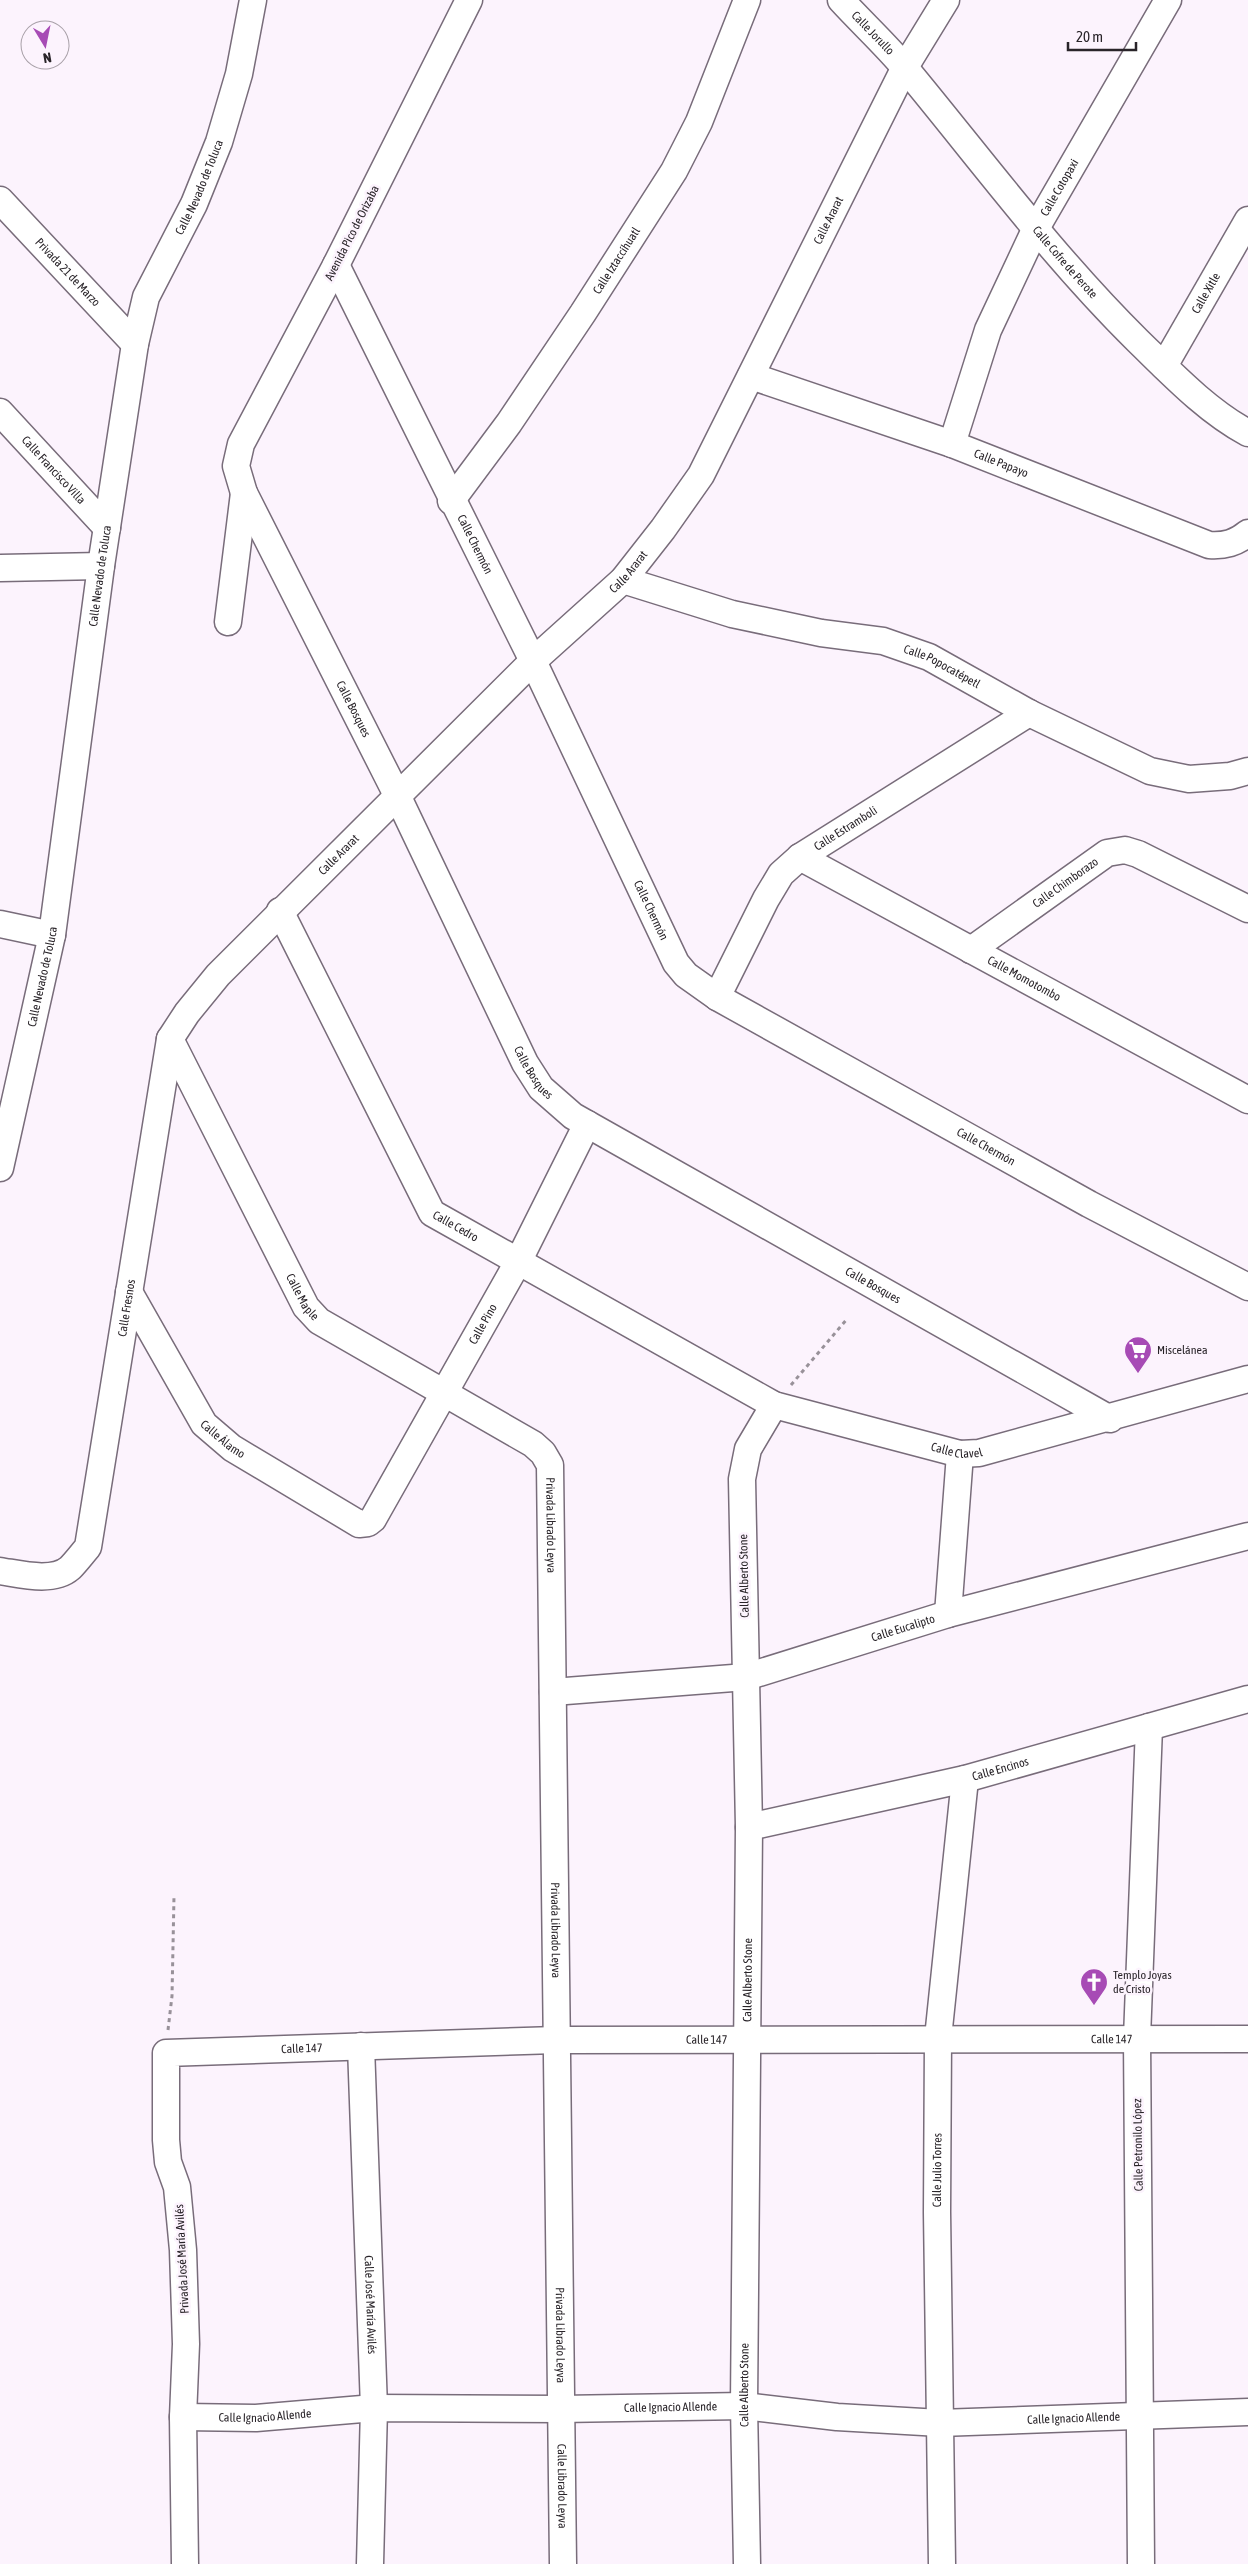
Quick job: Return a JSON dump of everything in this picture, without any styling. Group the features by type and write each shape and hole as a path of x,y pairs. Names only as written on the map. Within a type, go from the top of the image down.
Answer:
{"street":[{"name":"Calle Nevado de Toluca","path":"0,1168 3,1131 52,935 101,566 135,344 146,297 194,204 219,142 239,74 252,0"},
{"name":"Avenida Pico de Orizaba","path":"236,466 241,444 336,265 469,0"},
{"name":"Calle Iztaccíhuatl","path":"451,501 509,423 583,313 674,171 703,113 747,0"},
{"name":"Calle Jorullo","path":"841,0 904,67"},
{"name":"Calle Ararat","path":"170,1038 187,1013 218,975 280,911 533,661 623,580 663,529 701,474 904,67 946,0"},
{"name":"Calle Cotopaxi","path":"952,444 988,330 1035,230 1168,0"},
{"name":"Calle Cofre de Perote","path":"904,67 1035,230 1100,304 1164,366 1228,422 1248,433"},
{"name":"Privada 21 de Marzo","path":"0,200 135,344"},
{"name":"Calle Xitle","path":"1164,366 1248,220"},
{"name":"Calle Chermón","path":"336,265 451,501 533,661 676,963 686,975 717,997 1089,1204 1248,1287"},
{"name":"Calle Papayo","path":"751,376 952,444 1209,546 1224,546 1241,539 1248,533"},
{"name":"Calle Francisco Villa","path":"0,412 107,528"},
{"name":"Calle Bosques","path":"236,466 244,493 397,796 525,1064 541,1088 556,1104 587,1124 1110,1419"},
{"path":"228,622 244,493"},
{"path":"0,568 101,566"},
{"name":"Calle Popocatépetl","path":"623,580 732,614 821,633 883,641 929,657 1029,713 1150,771 1189,779 1230,776 1248,771"},
{"name":"Calle Estramboli","path":"717,997 781,874 800,857 1029,713"},
{"name":"Calle Chimborazo","path":"971,950 1107,853 1125,850 1248,910"},
{"name":"Calle Momotombo","path":"800,857 1248,1100"},
{"name":"Calle Cedro","path":"280,911 432,1213 774,1405"},
{"path":"0,924 52,935"},
{"name":"Calle Fresnos","path":"0,1570 39,1576 68,1570 88,1547 170,1038"},
{"name":"Calle Maple","path":"170,1038 306,1308 319,1321 533,1444 543,1453"},
{"name":"Calle Pino","path":"373,1519 518,1262 587,1124"},
{"name":"Calle Álamo","path":"129,1292 204,1424 214,1435 232,1448 359,1524 368,1523 373,1519"},
{"name":"Calle Clavel","path":"774,1405 960,1454 980,1453 1110,1419 1248,1379"},
{"name":"Calle Alberto Stone","path":"748,2564 744,2406 749,1827 742,1479 748,1449 774,1405"},
{"name":"Privada Librado Leyva","path":"543,1453 550,1465 560,2409"},
{"path":"948,1614 960,1454"},
{"name":"Calle Eucalipto","path":"553,1692 746,1677 948,1614 1248,1536"},
{"name":"Calle Encinos","path":"749,1827 965,1779 1248,1699"},
{"name":"Calle Petronilo López","path":"1141,2564 1137,2038 1149,1727"},
{"name":"Calle Julio Torres","path":"942,2564 937,2212 938,2038 965,1779"},
{"name":"Calle 147","path":"166,2053 556,2040 748,2038 1248,2039"},
{"name":"Calle José María Avilés","path":"361,2046 374,2408 370,2564"},
{"name":"Privada José María Avilés","path":"166,2053 166,2140 168,2162 177,2188 182,2219 186,2344 182,2417 185,2564"},
{"name":"Calle Ignacio Allende","path":"182,2417 256,2418 374,2408 560,2409 744,2406 837,2417 940,2423 1140,2414 1248,2412"},
{"name":"Calle Librado Leyva","path":"560,2409 563,2564"}],"path":[{"path":"774,1405 847,1319"},
{"path":"166,2053 172,1996 174,1896"}],"place":[{"name":"Miscelánea","path":"1138,1374"},
{"name":"Templo Joyas de Cristo","path":"1094,2006"}]}
